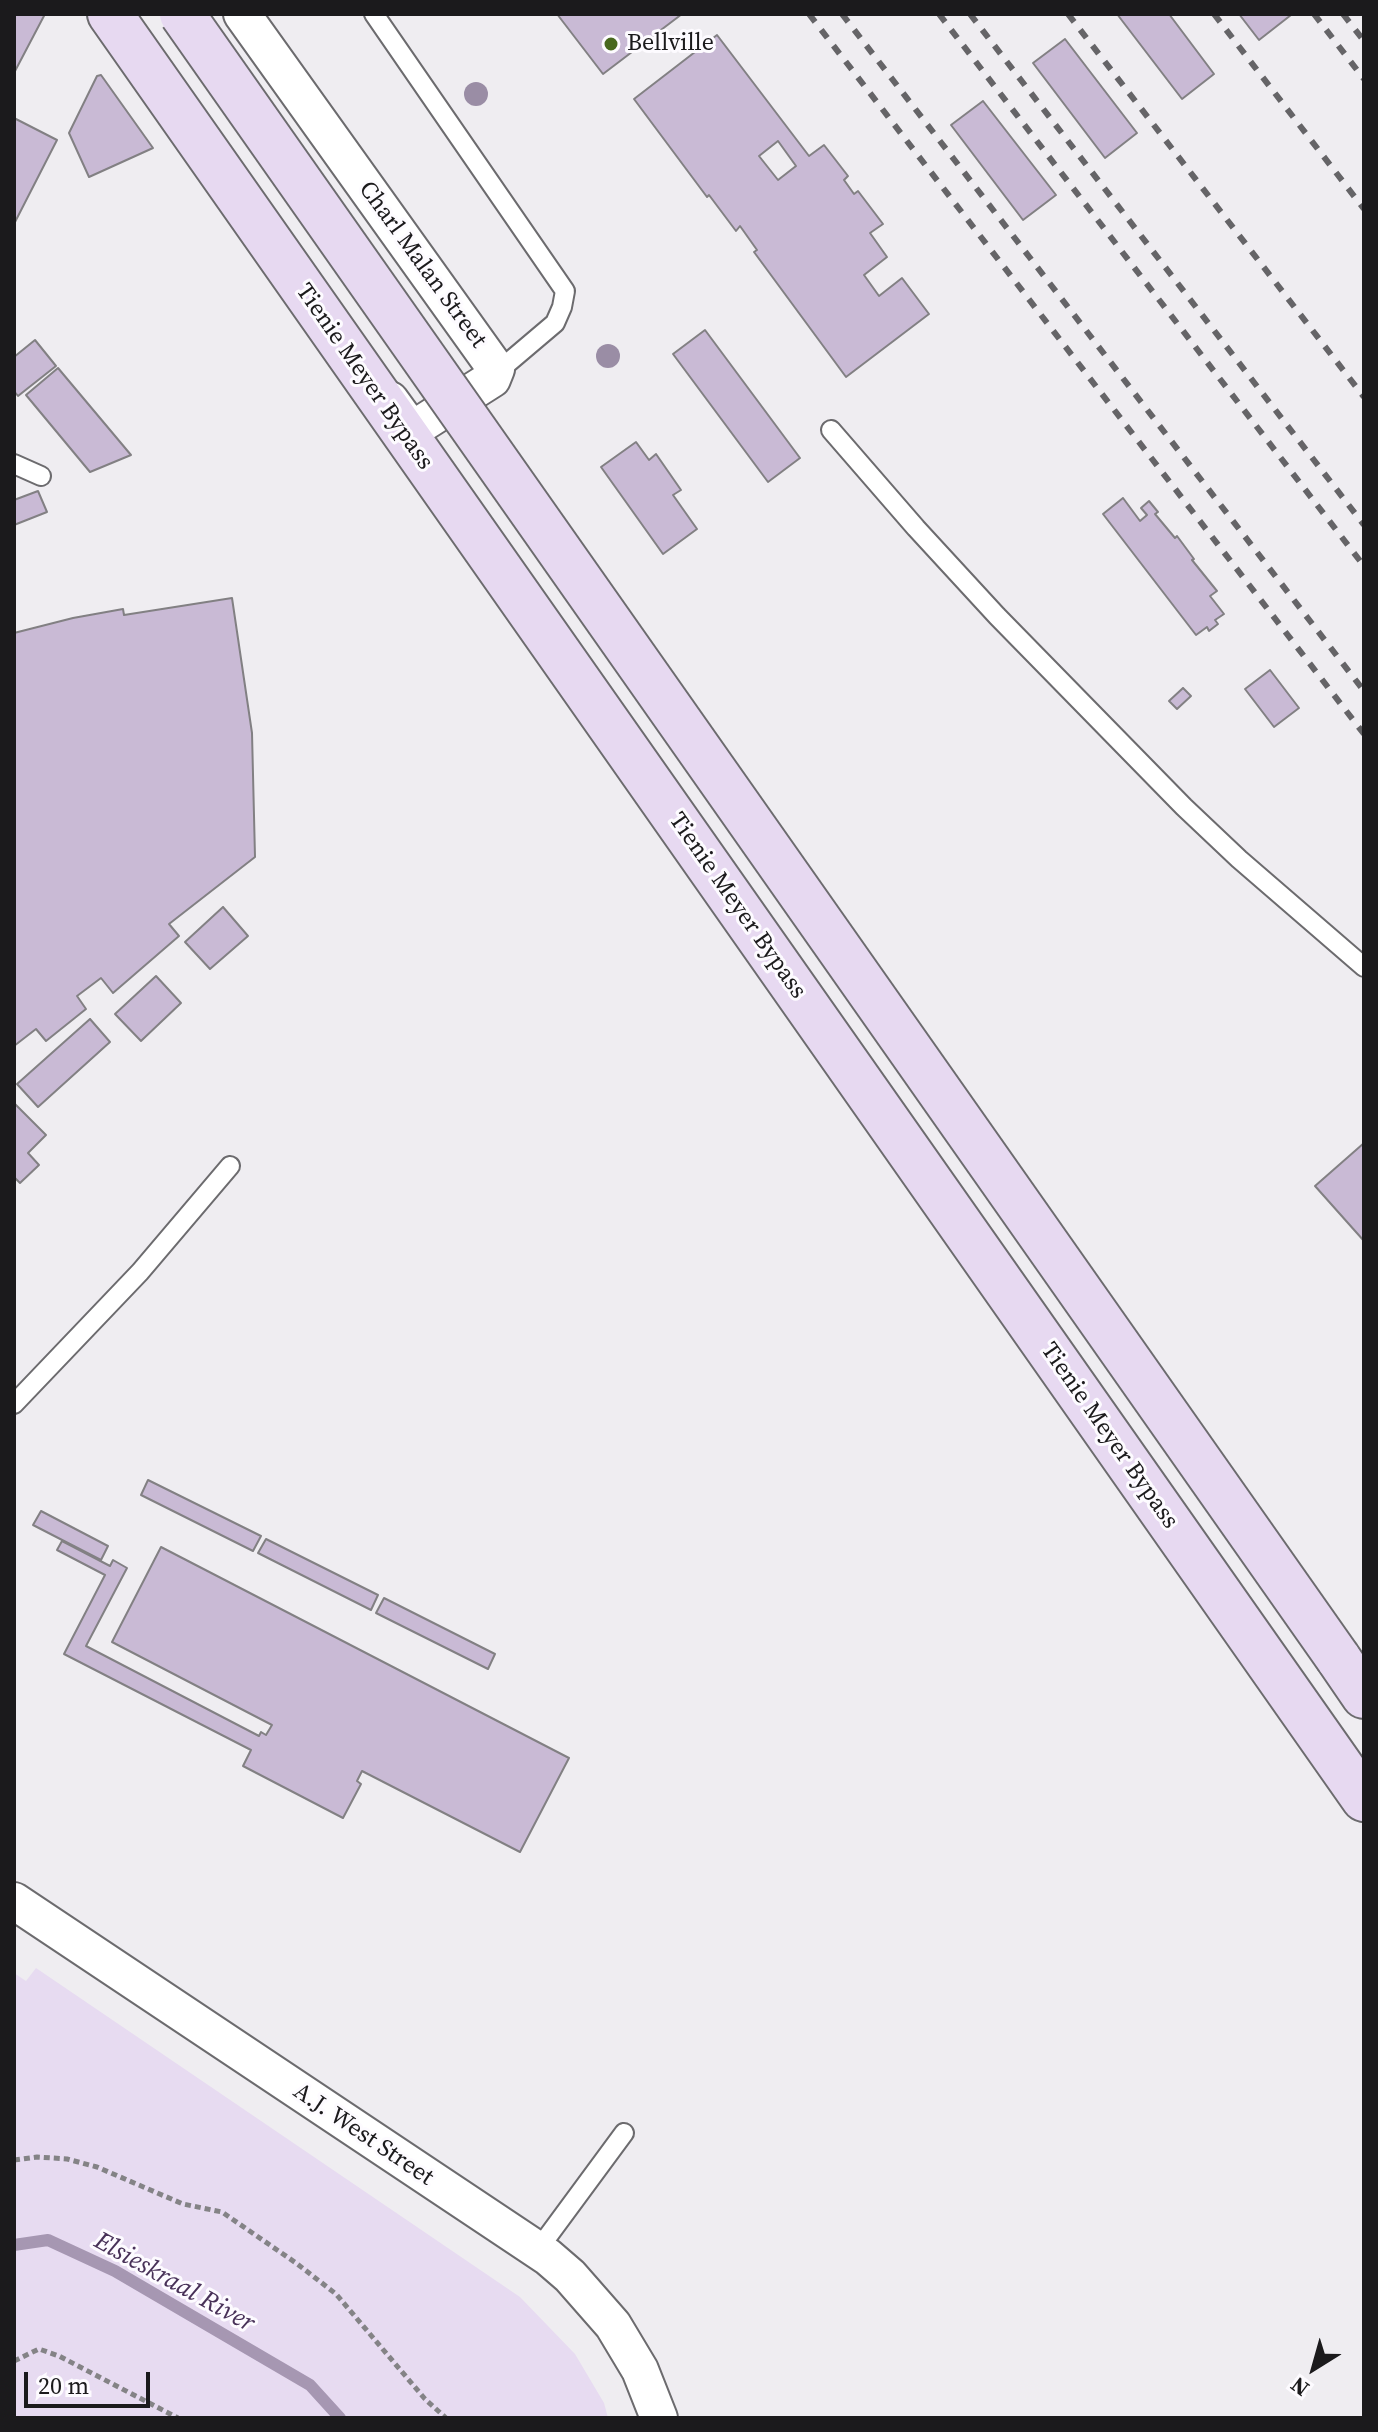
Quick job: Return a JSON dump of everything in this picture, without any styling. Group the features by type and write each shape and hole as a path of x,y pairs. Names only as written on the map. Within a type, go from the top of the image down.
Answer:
{"main road":[{"name":"Tienie Meyer Bypass","path":"110,14 1364,1799"},
{"path":"182,14 1364,1696"}],"street":[{"name":"Charl Malan Street","path":"117,14 409,426 420,426 492,379 496,373 494,365 242,14"},
{"name":"A.J. West Street","path":"14,1901 570,2276 613,2325 640,2370 659,2418"}],"lane":[{"path":"374,14 565,291 555,323 496,373"},
{"path":"831,430 997,616 1184,807 1250,869 1364,967"},
{"path":"14,464 41,476"},
{"path":"14,1404 140,1272 230,1166"},
{"path":"537,2251 624,2133"}],"path":[{"path":"14,2160 37,2157 67,2159 97,2167 183,2204 222,2212 336,2294 425,2399 446,2418"},
{"path":"14,2361 39,2349 59,2356 178,2418"}],"shaded area":[{"path":"36,1968 520,2297 575,2354 604,2403 608,2418 14,2418 14,1973 26,1981"}],"building":[{"path":"14,14 45,14 14,73"},
{"name":"Bellville","path":"557,14 682,14 603,74"},
{"path":"1117,14 1169,14 1214,74 1182,99"},
{"path":"1239,14 1290,14 1291,15 1259,40"},
{"path":"717,35 809,156 824,145 848,176 844,180 854,194 858,191 883,224 870,233 887,257 864,275 879,296 902,278 929,314 846,377 754,252 757,250 740,226 736,231 709,195 707,197 634,99","holes":["778,141 796,166 778,180 759,156"]},
{"path":"1065,39 1137,133 1105,158 1033,63"},
{"path":"101,75 153,148 89,177 69,133 97,76"},
{"path":"983,101 1056,195 1023,220 951,125"},
{"path":"14,118 57,140 14,224"},
{"path":"705,330 800,458 768,482 673,354"},
{"path":"35,340 56,366 18,396 14,391 14,357"},
{"path":"58,368 131,455 90,472 26,395"},
{"path":"636,442 649,460 656,454 681,490 673,495 697,529 663,554 601,467"},
{"path":"38,491 47,512 14,525 14,500"},
{"path":"1123,498 1140,521 1147,515 1141,508 1149,501 1158,512 1155,514 1175,538 1177,536 1217,591 1210,596 1224,614 1215,620 1218,624 1209,631 1207,627 1196,635 1103,514"},
{"path":"232,598 252,733 255,857 169,924 179,936 113,993 101,978 77,996 86,1009 46,1041 36,1029 14,1046 14,633 123,609 124,615"},
{"path":"1270,670 1299,708 1274,727 1245,689"},
{"path":"1183,688 1191,696 1177,709 1169,701"},
{"path":"223,907 248,936 210,969 185,942"},
{"path":"156,976 181,1003 141,1041 115,1014"},
{"path":"90,1019 110,1042 38,1107 17,1084"},
{"path":"14,1103 46,1135 28,1153 39,1165 20,1183 14,1177"},
{"path":"1364,1143 1364,1241 1315,1186"},
{"path":"148,1480 261,1536 253,1551 141,1495"},
{"path":"41,1511 108,1546 101,1560 33,1525"},
{"path":"266,1539 378,1595 371,1610 258,1553"},
{"path":"62,1541 110,1566 113,1560 127,1568 86,1646 259,1736 261,1732 266,1735 272,1725 112,1642 161,1547 569,1758 520,1852 362,1771 357,1781 361,1784 343,1818 243,1766 251,1750 64,1654 105,1575 57,1550"},
{"path":"384,1598 495,1654 488,1669 376,1613"}],"waterway":[{"name":"Elsieskraal River","path":"14,2245 48,2240 115,2271 310,2385 340,2418"}],"railway":[{"path":"809,14 1364,734"},
{"path":"842,14 1364,691"},
{"path":"939,14 1364,566"},
{"path":"970,14 1364,525"},
{"path":"1068,14 1364,397"},
{"path":"1214,14 1364,209"},
{"path":"1314,14 1364,79"},
{"path":"1343,14 1364,41"}],"place":[{"name":"Bellville","path":"611,44"}]}
